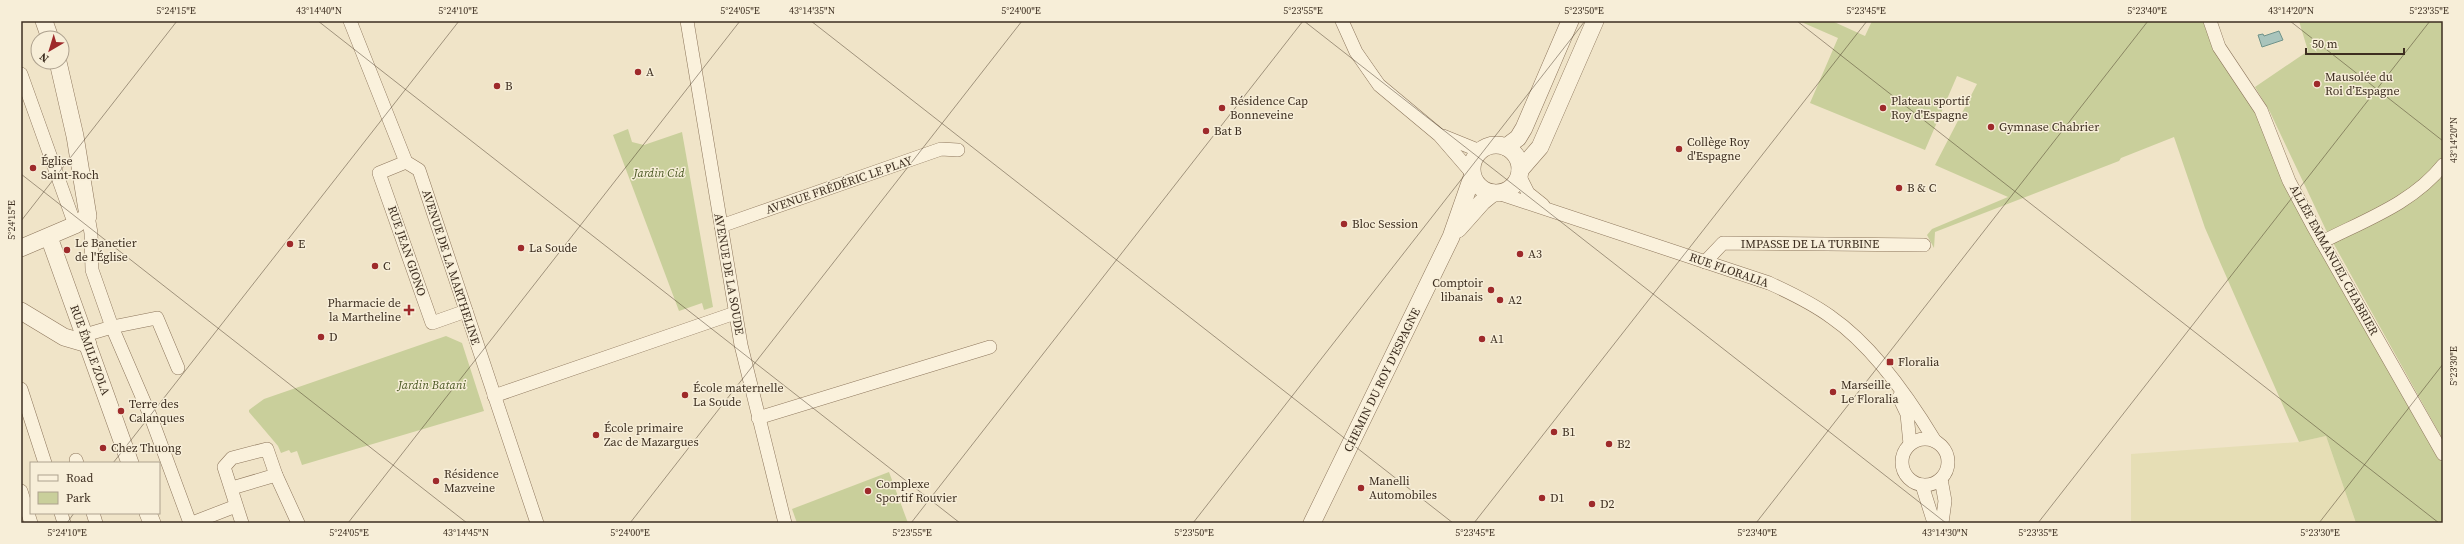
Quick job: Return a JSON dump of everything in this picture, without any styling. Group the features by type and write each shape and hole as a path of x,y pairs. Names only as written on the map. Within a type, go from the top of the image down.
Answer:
{"street":[{"name":"AVENUE DE LA MARTHELINE","path":"350,21 406,162 419,170 537,523"},
{"name":"AVENUE DE LA SOUDE","path":"687,21 735,313 758,418 785,523"},
{"path":"1342,21 1356,52 1379,85 1440,135 1472,174 1480,188 1496,193 1511,188 1519,173 1540,147 1595,21"},
{"path":"1506,148 1518,138 1524,128 1570,21"},
{"name":"ALLÉE EMMANUEL CHABRIER","path":"2210,21 2219,47 2261,110 2290,181 2322,242 2443,454"},
{"path":"60,70 75,136 82,220"},
{"path":"21,74 82,220 91,233 92,270 112,327 152,420 191,523 236,506"},
{"path":"1440,135 1480,151"},
{"path":"1472,174 1475,157 1480,151 1492,145 1506,148 1516,156 1519,173"},
{"name":"AVENUE FRÉDÉRIC LE PLAY","path":"721,226 941,149 958,150"},
{"name":"RUE JEAN GIONO","path":"406,162 379,173 432,323 466,311"},
{"path":"2322,242 2404,201 2434,176 2443,165"},
{"name":"RUE FLORALIA","path":"1519,173 1528,193 1546,208"},
{"name":"CHEMIN DU ROY D'ESPAGNE","path":"1312,523 1451,237 1472,174"},
{"name":"RUE FLORALIA","path":"1496,193 1546,208 1769,283 1803,299 1832,318 1852,334 1888,374 1916,410 1935,441"},
{"name":"CHEMIN DU ROY D'ESPAGNE","path":"1451,237 1482,202 1496,193"},
{"path":"22,245 48,237 82,220"},
{"name":"RUE ÉMILE ZOLA","path":"48,237 130,462"},
{"name":"IMPASSE DE LA TURBINE","path":"1705,262 1723,243 1924,245"},
{"path":"21,311 64,338 86,340 112,327 157,318 178,368"},
{"path":"494,396 735,313"},
{"path":"758,418 990,347"},
{"name":"RUE FLORALIA","path":"1888,374 1907,414 1910,444"},
{"path":"21,389 45,462"},
{"path":"1941,480 1928,485 1913,482 1903,470 1903,454 1910,444 1922,439 1935,441 1941,445 1948,458 1948,466 1941,480 1945,501 1942,523"},
{"path":"242,523 224,467 232,458 267,449 276,475 298,523"},
{"path":"232,488 276,475"},
{"path":"1922,485 1934,523"},
{"path":"21,491 31,523"}],"shaded area":[{"path":"2326,436 2356,523 2131,523 2131,454 2299,442"}],"green space":[{"path":"1799,21 1832,21 1865,36 1872,21 2207,21 2384,362 2443,465 2443,523 2356,523 2326,436 2299,442 2205,228 2174,137 2121,158 2119,161 1935,232 1934,248 1927,235 1932,229 2008,197 1935,165 1977,84 1957,76 1925,150 1810,103 1838,38"},
{"path":"2299,21 2443,21 2443,440 2326,230 2270,112 2255,87 2308,51"},
{"name":"Jardin Cid","path":"628,129 632,142 644,145 682,132 713,307 704,310 702,303 679,311 613,135"},
{"name":"Jardin Batani","path":"446,336 462,343 484,411 302,465 297,451 291,453 289,450 281,453 278,446 249,412 249,410 264,399"},
{"name":"Complexe Sportif Rouvier","path":"889,472 908,523 797,523 792,509"}],"water":[{"path":"2279,31 2283,40 2262,47 2258,35 2263,34 2264,36"}],"place":[{"name":"A","path":"638,72"},
{"name":"Mausolée du Roi d’Espagne","path":"2317,84"},
{"name":"B","path":"497,86"},
{"name":"Résidence Cap Bonneveine","path":"1222,108"},
{"name":"Plateau sportif Roy d'Espagne","path":"1883,108"},
{"name":"Gymnase Chabrier","path":"1991,127"},
{"name":"Bat B","path":"1206,131"},
{"name":"Collège Roy d'Espagne","path":"1679,149"},
{"name":"Église Saint-Roch","path":"33,168"},
{"name":"B & C","path":"1899,188"},
{"name":"Bloc Session","path":"1344,224"},
{"name":"E","path":"290,244"},
{"name":"La Soude","path":"521,248"},
{"name":"Le Banetier de l'Église","path":"67,250"},
{"name":"A3","path":"1520,254"},
{"name":"C","path":"375,266"},
{"name":"Comptoir libanais","path":"1491,290"},
{"name":"A2","path":"1500,300"},
{"name":"Pharmacie de la Martheline","path":"409,310"},
{"name":"D","path":"321,337"},
{"name":"A1","path":"1482,339"},
{"name":"Floralia","path":"1890,362"},
{"name":"Marseille Le Floralia","path":"1833,392"},
{"name":"École maternelle La Soude","path":"685,395"},
{"name":"Terre des Calanques","path":"121,411"},
{"name":"B1","path":"1554,432"},
{"name":"École primaire Zac de Mazargues","path":"596,435"},
{"name":"B2","path":"1609,444"},
{"name":"Chez Thuong","path":"103,448"},
{"name":"Résidence Mazveine","path":"436,481"},
{"name":"Manelli Automobiles","path":"1361,488"},
{"name":"Complexe Sportif Rouvier","path":"868,491"},
{"name":"D1","path":"1542,498"},
{"name":"D2","path":"1592,504"}]}
